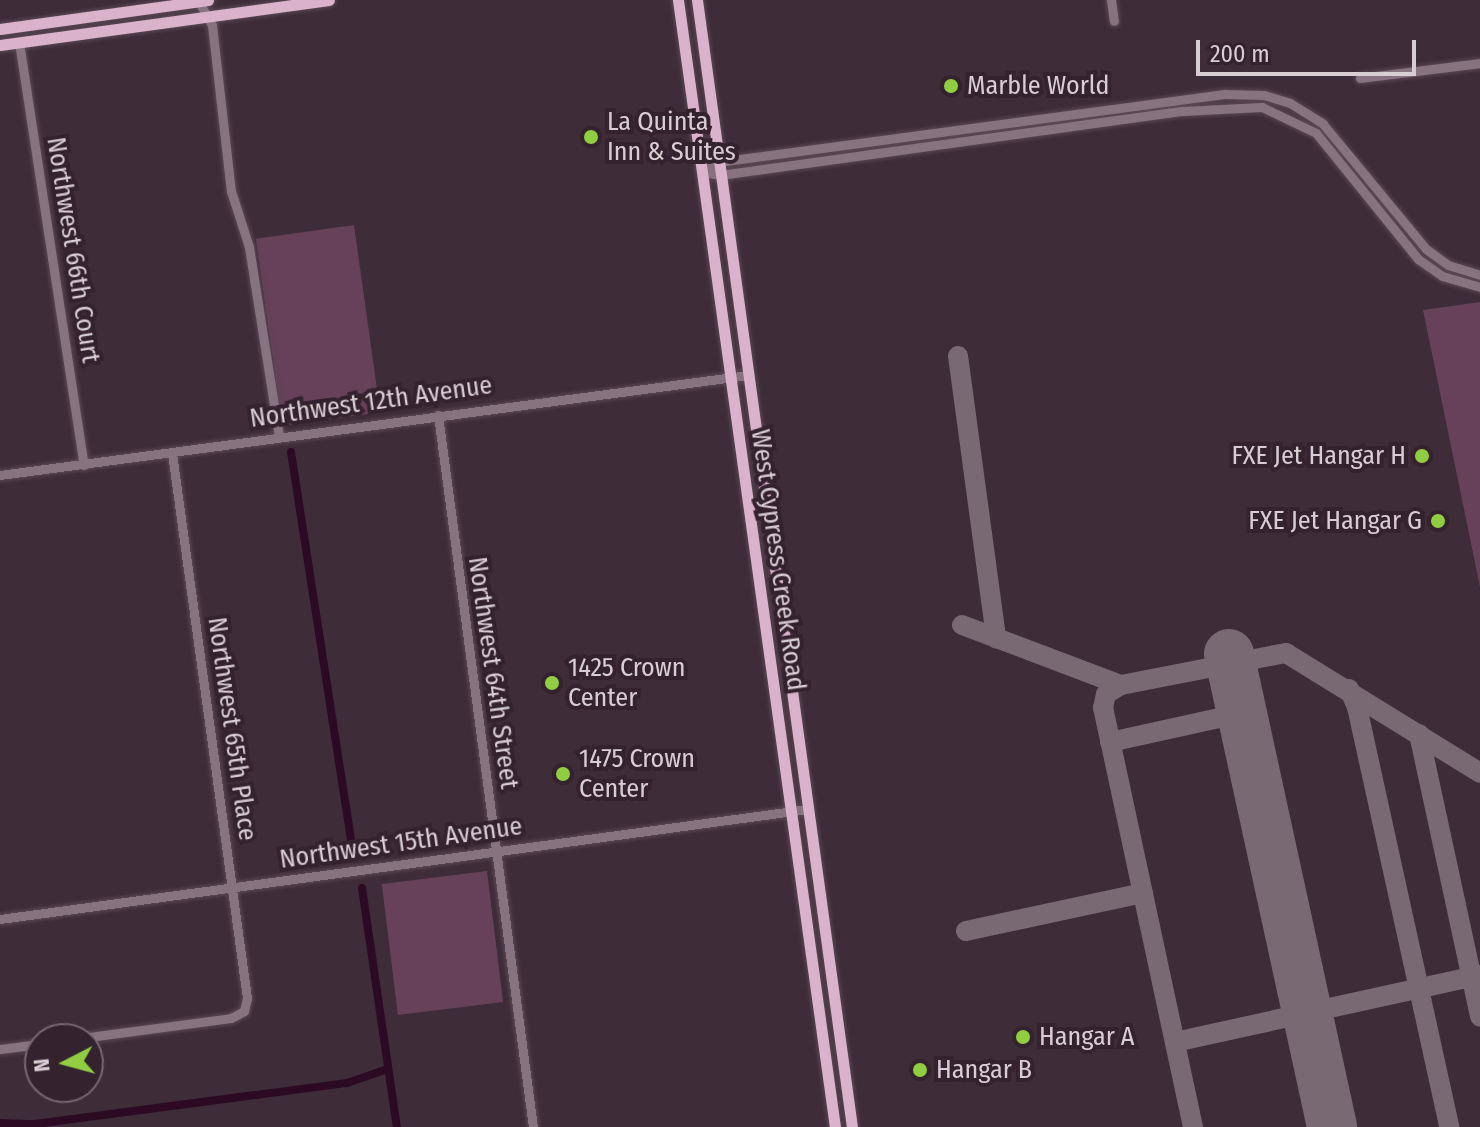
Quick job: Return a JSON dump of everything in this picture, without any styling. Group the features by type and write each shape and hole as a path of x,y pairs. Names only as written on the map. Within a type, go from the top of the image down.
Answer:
{"main road":[{"path":"0,29 202,0"},
{"path":"0,45 329,0"},
{"name":"West Cypress Creek Road","path":"678,0 835,1127"},
{"name":"West Cypress Creek Road","path":"697,0 852,1127"},
{"path":"769,652 777,668 790,676"}],"street":[{"path":"202,0 228,138 231,191 249,247 279,436"},
{"path":"1111,0 1114,21"},
{"name":"Northwest 66th Court","path":"19,42 84,465"},
{"path":"1360,78 1480,63"},
{"path":"702,172 718,162 1237,92 1290,103 1323,124 1436,257 1480,275"},
{"path":"1182,99 1183,111"},
{"path":"702,172 720,175 1183,111 1249,105 1285,114 1324,141 1372,204 1429,268 1480,287"},
{"path":"899,138 901,150"},
{"path":"1372,204 1383,197"},
{"name":"Northwest 12th Avenue","path":"0,475 748,375"},
{"name":"Northwest 64th Street","path":"438,415 533,1127"},
{"name":"Northwest 65th Place","path":"104,1035 231,1018 244,1011 247,998 172,453"},
{"name":"Northwest 15th Avenue","path":"0,919 808,809"},
{"path":"0,1049 24,1046"}],"shaded area":[{"path":"354,225 380,412 282,426 256,239"},
{"path":"1480,302 1480,587 1423,310"},
{"path":"487,871 503,1002 398,1015 382,884"}],"waterway":[{"path":"291,452 353,854"},
{"path":"362,888 397,1127"},
{"path":"0,1123 35,1124 347,1083 388,1069"}],"taxiway":[{"path":"958,356 996,638"},
{"path":"962,625 1121,685"},
{"path":"1193,1127 1103,708 1106,694 1121,685 1286,653 1480,773"},
{"path":"1349,689 1357,707 1449,1127"},
{"path":"1110,742 1242,713"},
{"path":"1419,734 1480,1017"},
{"path":"966,931 1143,893"},
{"path":"1175,1042 1480,975"}],"runway":[{"path":"1229,654 1332,1127"}],"place":[{"name":"Marble World","path":"951,86"},
{"name":"La Quinta Inn & Suites","path":"591,137"},
{"name":"FXE Jet Hangar H","path":"1422,456"},
{"name":"FXE Jet Hangar G","path":"1438,521"},
{"name":"1425 Crown Center","path":"552,683"},
{"name":"1475 Crown Center","path":"563,774"},
{"name":"Hangar A","path":"1023,1037"},
{"name":"Hangar B","path":"920,1070"}]}
